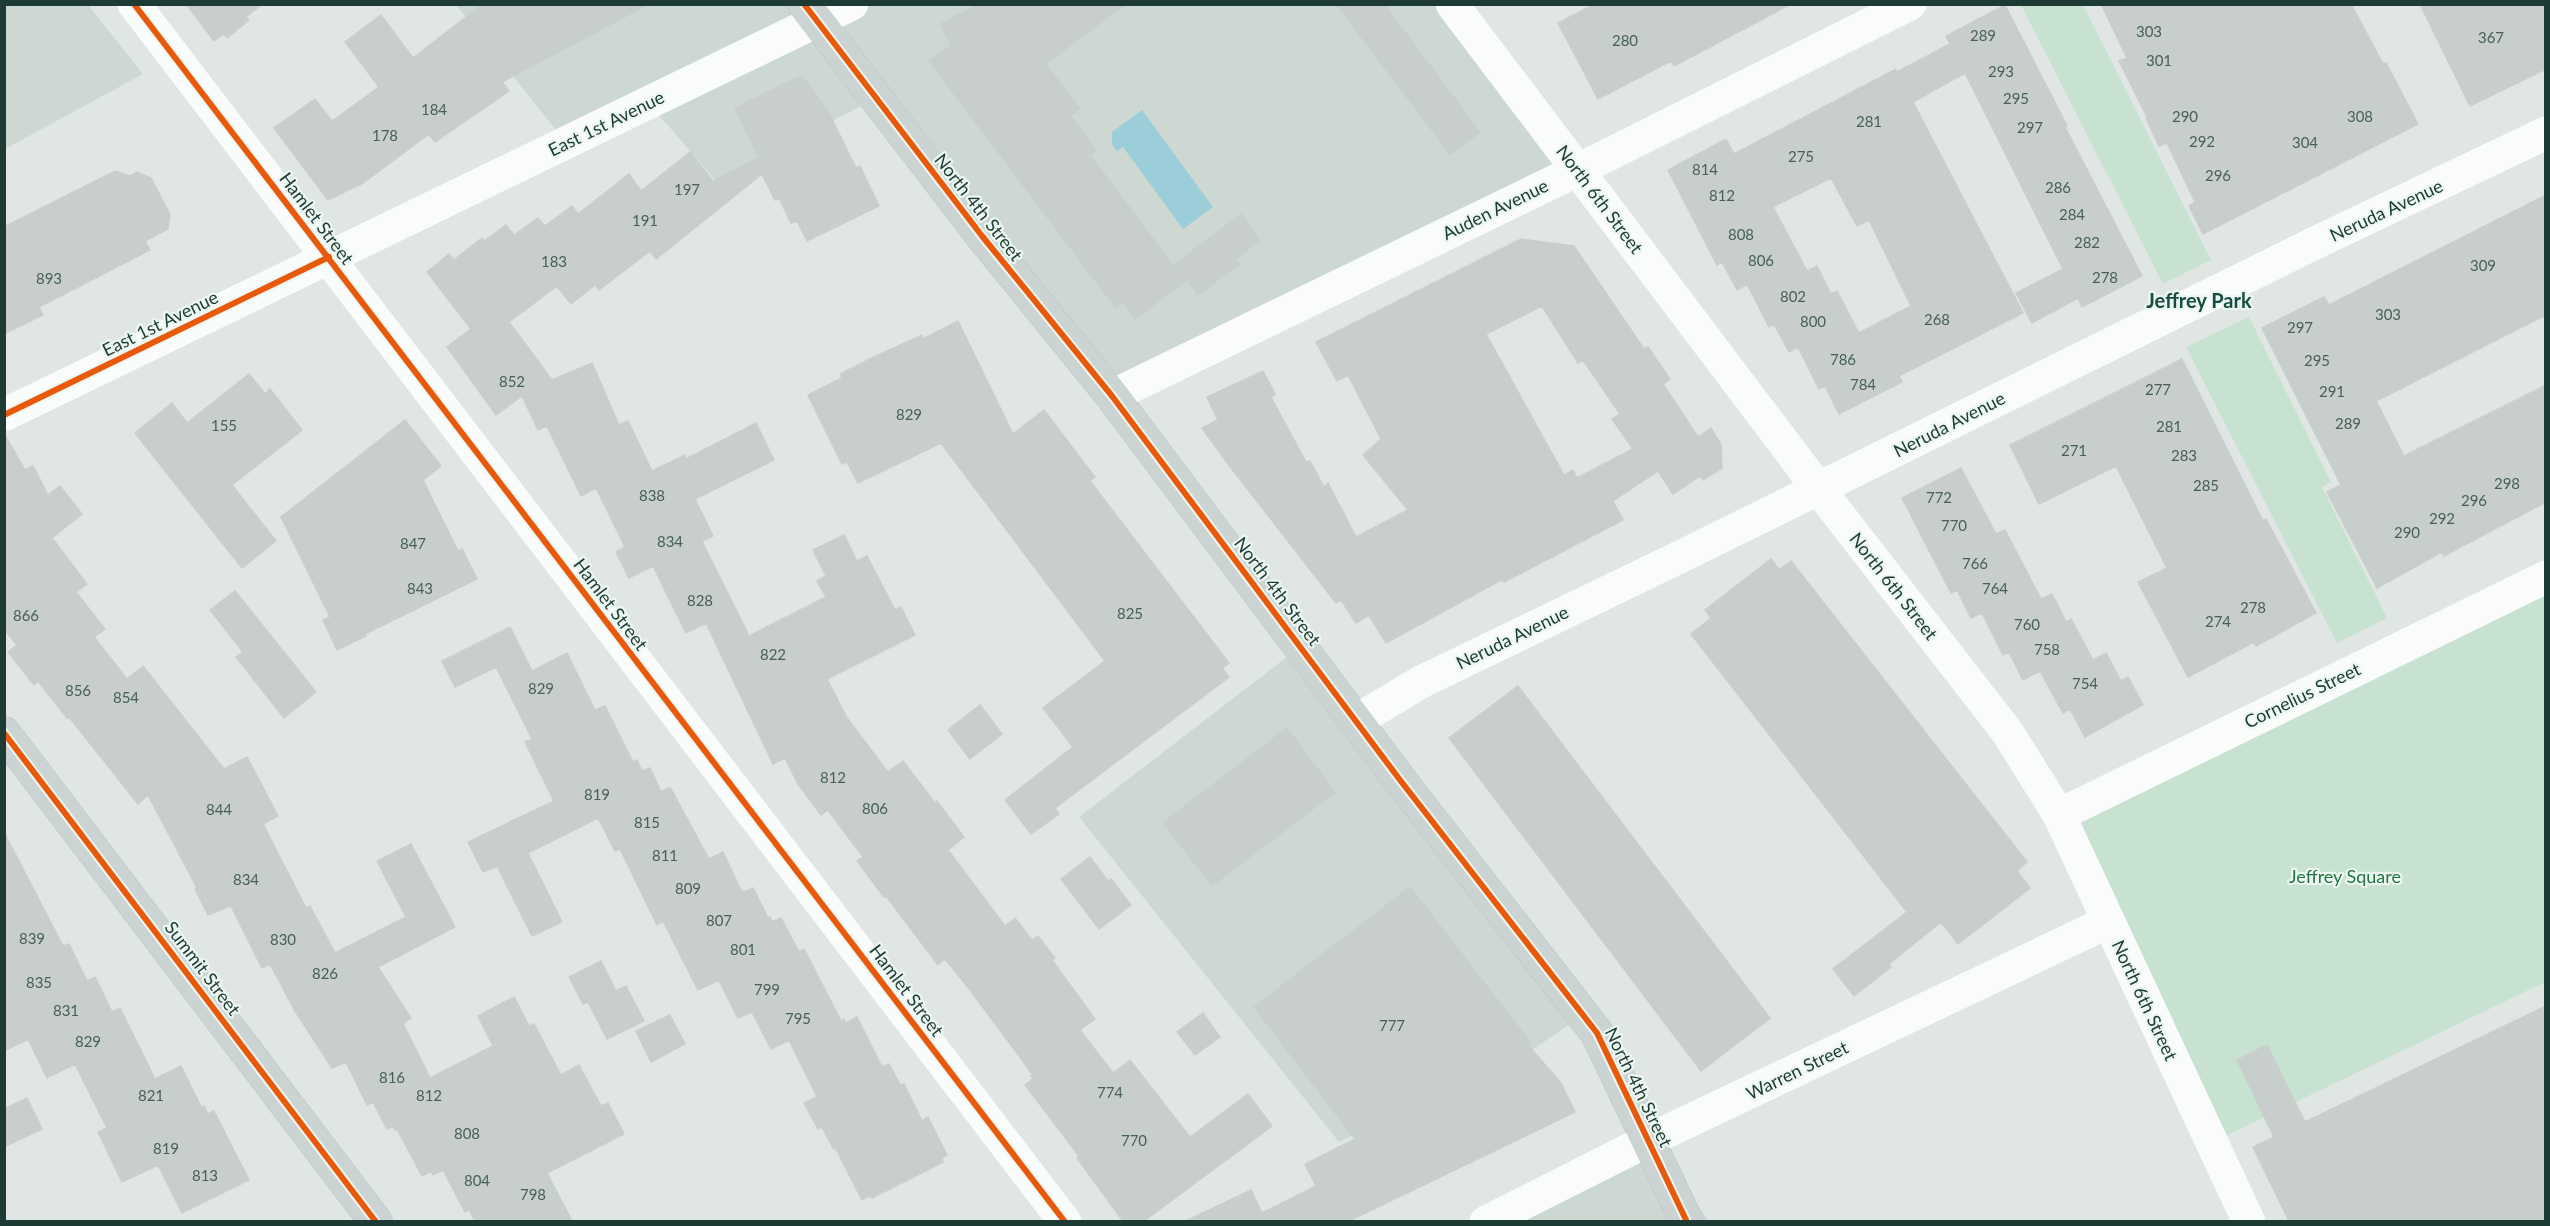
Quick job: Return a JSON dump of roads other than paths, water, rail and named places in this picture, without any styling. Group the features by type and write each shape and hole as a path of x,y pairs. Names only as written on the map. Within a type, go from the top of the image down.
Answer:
{"main road":[{"name":"North 4th Street","path":"810,13 982,236 1112,396 1356,722 1597,1033 1688,1221"},
{"name":"Summit Street","path":"4,733 376,1221"}],"street":[{"name":"Hamlet Street","path":"134,4 1065,1221"},
{"name":"East 1st Avenue","path":"4,415 329,257 810,13 852,4"},
{"name":"North 6th Street","path":"1452,4 1818,488 2008,733 2059,815 2248,1221"},
{"name":"Auden Avenue","path":"1112,396 1578,170 1910,4"},
{"name":"Neruda Avenue","path":"1356,722 1415,685 2315,243 2546,133"},
{"name":"Cornelius Street","path":"2059,815 2546,577"},
{"name":"Warren Street","path":"1486,1221 1649,1140 2108,922"}],"water":[{"path":"1142,110 1213,207 1183,229 1123,147 1117,151 1112,145 1112,132"}],"district":[{"name":"Jeffrey Park","path":"2199,300"}],"park label":[{"name":"Jeffrey Square","path":"2345,876"}]}
